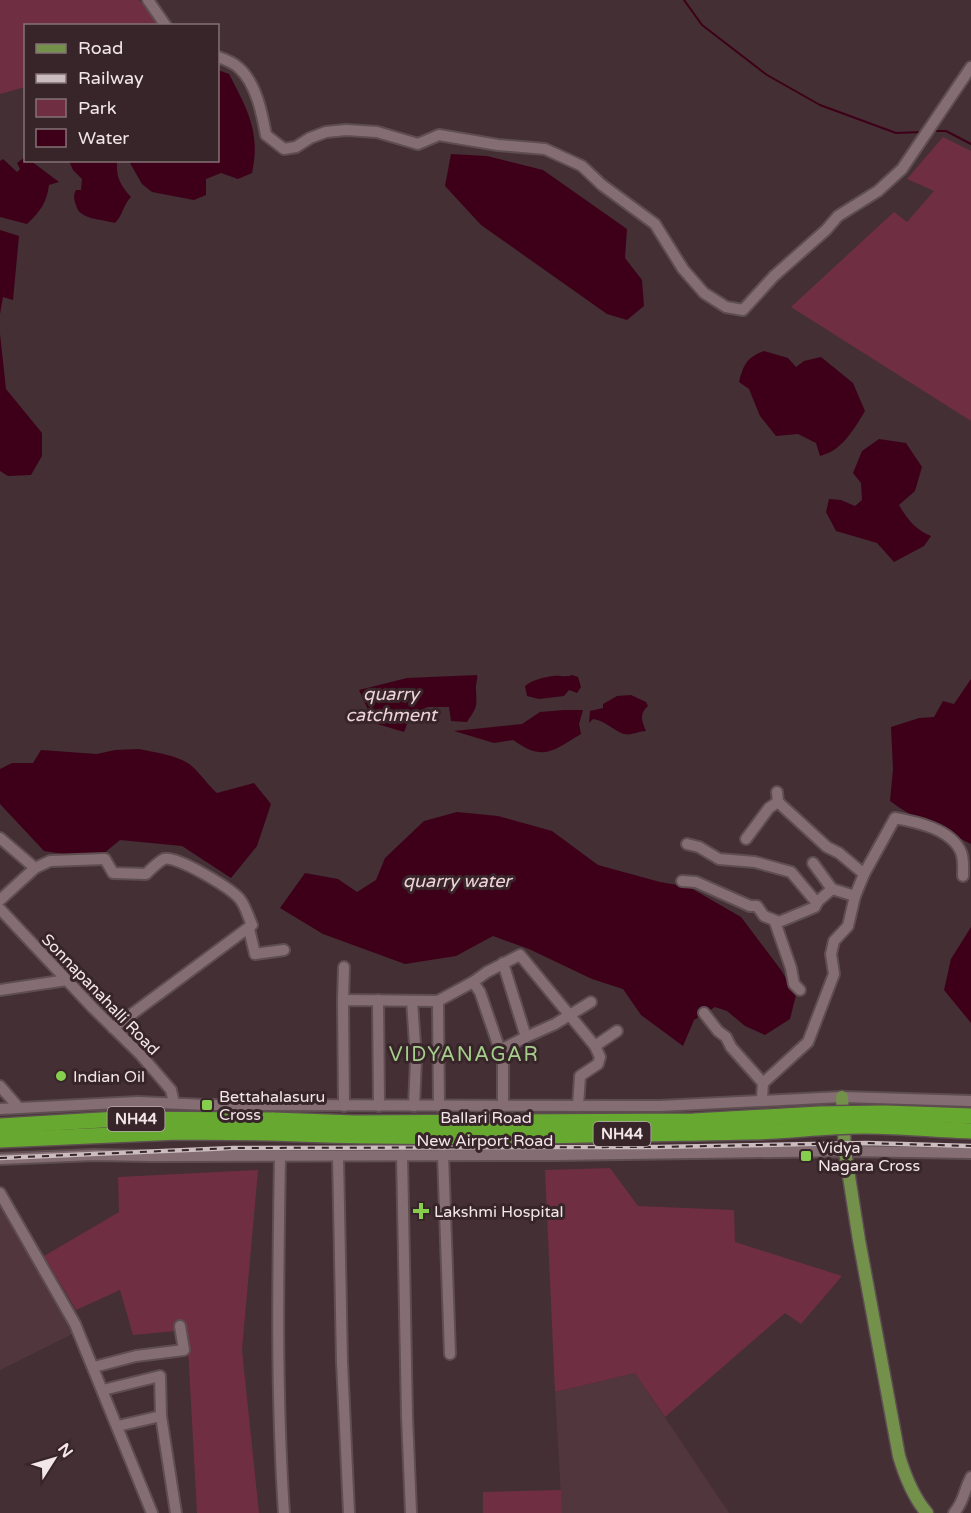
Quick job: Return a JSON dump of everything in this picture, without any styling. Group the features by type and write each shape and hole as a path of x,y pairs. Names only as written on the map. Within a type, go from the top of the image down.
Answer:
{"highway":[{"name":"Ballari Road","path":"0,1140 354,1123 694,1121 885,1113 971,1116"},
{"name":"Ballari Road","path":"0,1126 118,1119 272,1126 346,1136 776,1132 819,1127 867,1126 971,1131"}],"main road":[{"path":"842,1097 845,1150 861,1252 899,1455 906,1477 927,1513"}],"street":[{"path":"148,0 165,24"},
{"path":"219,58 239,68 254,89 266,135 284,149 296,147 326,132 346,130 377,132 418,144 439,135 498,145 545,149 582,166 602,185 655,224 683,269 704,293 726,307 743,310 774,276 826,230 838,216 878,191 902,169 971,67"},
{"path":"746,839 778,797 827,847 839,853 864,874"},
{"path":"762,1098 763,1083 808,1042 834,974 831,954 834,941 848,926 855,896 864,874 895,818 913,821 945,834 953,840 962,859 963,876"},
{"path":"0,839 35,868"},
{"path":"687,844 699,847 719,859 754,861 791,872 817,903"},
{"path":"0,900 35,868 50,861 105,859 113,873 146,874 163,860 170,859 193,868 240,898 252,926 113,1028"},
{"path":"813,863 832,889 855,896"},
{"path":"682,880 696,882 750,906 757,906 764,916 775,922 815,908 817,903 832,889"},
{"name":"Sonnapanahalli Road","path":"0,909 140,1054 171,1090 174,1103"},
{"path":"775,922 787,953 794,984 800,990"},
{"path":"249,929 255,954 284,950"},
{"path":"343,1000 438,1001 520,955 595,1046 600,1057 598,1064 580,1076 579,1106"},
{"path":"503,963 526,1037"},
{"path":"344,967 344,1106"},
{"path":"0,990 67,980"},
{"path":"473,982 480,992 503,1059 503,1106"},
{"path":"378,1000 379,1106"},
{"path":"412,1001 416,1059 414,1106"},
{"path":"438,1001 439,1106"},
{"path":"500,1050 570,1016 591,1002"},
{"path":"704,1013 718,1031 726,1037 730,1047 763,1083"},
{"path":"595,1046 617,1031"},
{"path":"0,1086 19,1108"},
{"path":"0,1109 138,1102 207,1105 660,1106 842,1097 971,1101"},
{"name":"New Airport Road","path":"0,1159 94,1155 556,1155 845,1150 971,1153"},
{"path":"443,1154 450,1354"},
{"path":"402,1155 406,1416 411,1513"},
{"path":"280,1156 277,1314 278,1433 284,1513"},
{"path":"338,1156 342,1362 349,1513"},
{"path":"0,1193 75,1324 152,1513"},
{"path":"94,1367 136,1356 184,1350 180,1326"},
{"path":"103,1390 160,1376 161,1416 176,1513"},
{"path":"118,1426 161,1416"},
{"path":"954,1513 967,1502 965,1488 971,1477"}],"shaded area":[{"path":"0,1202 74,1333 0,1370"},
{"path":"635,1373 729,1513 562,1513 555,1392"}],"green space":[{"path":"0,0 139,0 158,24 24,24 24,87 0,94"},
{"path":"943,137 971,151 971,421 791,307 894,212 907,222 934,191 907,179"},
{"path":"610,1168 638,1206 734,1210 735,1242 842,1276 801,1324 785,1313 665,1417 635,1373 555,1392 545,1170"},
{"path":"258,1170 242,1350 259,1513 197,1513 187,1330 133,1335 120,1290 76,1310 44,1256 119,1212 118,1177"},
{"path":"561,1490 562,1513 483,1513 483,1492"}],"water":[{"path":"219,70 229,74 251,121 255,145 252,173 238,179 221,173 206,179 206,195 194,200 152,192 142,184 130,163 219,162"},
{"path":"451,154 487,156 543,170 627,229 625,258 642,280 644,306 627,320 607,314 481,225 445,186"},
{"path":"24,158 24,162 32,162 59,182 49,185 47,197 42,206 27,224 0,217 0,161 3,159 17,172 20,169 17,163"},
{"path":"69,162 117,162 120,180 131,197 115,223 86,216 78,210 74,196 76,190 81,190 82,179 73,170"},
{"path":"0,230 19,236 13,300 3,297 0,314"},
{"path":"0,334 6,389 42,433 42,456 31,475 8,476 0,471"},
{"path":"764,351 788,358 796,367 804,361 821,357 853,383 865,411 847,438 835,449 820,456 816,443 798,434 776,436 760,416 749,389 739,382 747,362"},
{"path":"879,439 906,443 922,467 915,491 899,505 912,524 931,536 924,546 894,562 877,543 836,531 826,512 829,499 841,500 855,506 862,500 861,483 853,473 862,451"},
{"name":"quarry catchment","path":"477,675 476,707 467,722 451,721 449,707 428,707 411,714 404,732 374,723 359,690 407,678"},
{"path":"550,676 578,677 581,687 577,693 569,690 564,696 539,699 527,696 525,686 531,682"},
{"path":"971,679 971,844 919,819 890,801 893,769 891,727 919,718 934,717 943,701 954,704"},
{"path":"631,695 646,702 648,706 642,715 646,731 624,734 597,720 593,719 589,723 590,711 603,708 603,704 617,696"},
{"path":"583,710 579,724 581,734 548,752 533,751 513,740 494,743 454,731 522,724 540,712"},
{"path":"139,749 182,760 194,768 217,793 254,783 271,804 257,846 231,878 182,846 120,840 97,859 44,851 0,804 0,769 12,763 33,763 41,750 97,754 115,750"},
{"name":"quarry water","path":"457,812 498,816 552,831 598,865 660,882 689,887 741,917 781,970 796,995 790,1019 765,1035 745,1026 727,1011 715,1007 694,1020 683,1046 641,1015 623,989 592,979 529,949 493,936 456,956 405,964 323,934 280,908 305,873 338,879 357,892 376,880 385,858 424,821"},
{"path":"971,927 971,1023 944,990 951,959"}],"waterway":[{"path":"684,0 702,25 767,75 820,105 896,133 923,132"},
{"path":"932,131 946,131 971,144"}],"railway":[{"path":"0,1158 233,1148 656,1147 866,1143 971,1146"}],"place":[{"name":"Indian Oil","path":"61,1076"},
{"name":"Bettahalasuru Cross","path":"207,1105"},
{"name":"Vidya Nagara Cross","path":"806,1156"},
{"name":"Lakshmi Hospital","path":"421,1211"}],"district":[{"name":"VIDYANAGAR","path":"464,1054"}]}
